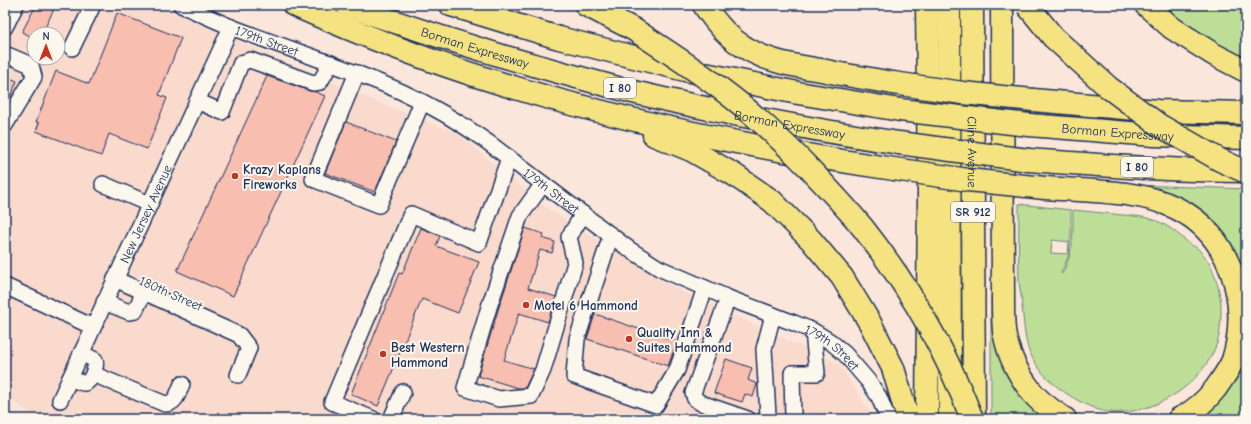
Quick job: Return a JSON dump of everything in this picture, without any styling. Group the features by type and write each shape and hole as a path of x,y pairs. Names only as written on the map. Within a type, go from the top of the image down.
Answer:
{"highway":[{"path":"294,5 408,52 492,81 580,107 656,135 691,150 733,174 772,202 811,240 842,277 870,323 893,368 908,419"},
{"name":"Borman Expressway","path":"347,5 451,41 633,92 841,134 1029,160 1246,172"},
{"name":"Borman Expressway","path":"451,5 559,38 685,70 798,93 900,110 1029,126 1154,135 1246,138"},
{"path":"586,5 633,28 685,63 739,103 776,134 843,204 881,252 919,310 951,371 973,419"},
{"path":"704,5 713,19 729,36 746,48 764,57 796,66 893,83 963,93 1158,111 1246,113"},
{"path":"927,419 929,192 928,5"},
{"name":"Cline Avenue","path":"949,5 950,419"},
{"name":"Cline Avenue","path":"972,5 973,419"},
{"path":"1002,5 1004,331 1010,353 1020,374 1032,392 1048,408 1065,419"},
{"path":"1027,5 1054,37 1108,88 1159,125 1220,160 1246,172"},
{"path":"1146,5 1172,28 1213,54 1246,71"},
{"path":"580,107 777,150 968,180 1140,196 1176,208 1192,217 1206,229 1219,244 1230,263 1237,281 1241,298 1242,318 1240,338 1233,360 1224,377 1210,395 1190,414 1179,419"}],"street":[{"path":"5,27 16,5"},
{"path":"72,48 93,5"},
{"name":"179th Street","path":"181,5 231,26 331,63 403,92 466,126 630,249 659,268 728,298 813,331 835,346 858,367 869,382 879,397 888,419"},
{"name":"New Jersey Avenue","path":"60,400 231,26"},
{"path":"5,54 31,65 34,77 7,118"},
{"path":"197,100 222,112 241,63 250,60 313,83 320,82 331,63"},
{"path":"357,73 313,179 379,205 422,102"},
{"path":"373,419 332,402 411,214 479,243 509,158"},
{"path":"103,184 149,204"},
{"path":"543,184 520,216 465,388 499,398 530,396 542,370 574,263 569,237 583,214"},
{"path":"611,235 577,339 574,376 656,406 677,370 705,288"},
{"path":"117,274 144,292 239,335 249,348 238,375"},
{"name":"180th Street","path":"117,274 224,317"},
{"path":"5,286 93,327"},
{"path":"104,302 129,312 135,311 144,292"},
{"path":"728,298 693,393 695,399 701,403 748,419"},
{"path":"765,419 768,415 764,349 773,315"},
{"path":"793,417 792,373 817,373 813,331"},
{"path":"70,378 86,383 93,374 96,364 95,360 81,353"},
{"path":"93,374 165,404 174,402 182,384"},
{"path":"391,419 403,392"}],"shaded area":[{"path":"5,5 155,5 375,101 458,134 548,209 677,289 839,364 874,419 631,419 605,410 535,419 41,419 5,397"}],"green space":[{"path":"1159,5 1246,5 1246,62 1219,48"},
{"path":"1137,185 1246,189 1246,277 1236,252 1221,232 1137,187"},
{"path":"1019,204 1071,210 1069,255 1061,273 1062,274 1071,250 1073,235 1073,210 1137,216 1151,219 1167,226 1205,256 1212,269 1219,292 1221,306 1220,329 1217,343 1210,358 1188,385 1174,395 1142,409 1125,412 1108,412 1079,401 1056,386 1043,374 1029,351 1024,329 1019,282","holes":["1052,240 1069,242 1068,254 1051,253"]},
{"path":"991,296 993,296 1046,419 991,419"},
{"path":"1246,351 1246,419 1198,419"}],"building":[{"path":"36,5 56,5 46,26 26,26 26,34 22,32"},
{"path":"117,13 181,38 159,95 167,98 147,149 109,134 101,156 36,131 39,123 36,122 56,71 89,84"},
{"path":"5,76 17,81 5,108"},
{"path":"267,76 325,96 233,296 177,271"},
{"path":"346,122 396,142 375,192 325,173"},
{"name":"Best Western Hammond","path":"421,228 440,236 436,246 479,262 458,313 422,299 378,406 351,394 399,273 402,274"},
{"name":"Motel 6 Hammond","path":"525,228 544,234 542,238 555,242 552,253 540,250 528,288 556,297 548,322 519,313 504,360 534,369 525,388 518,388 478,376"},
{"name":"Quality Inn & Suites Hammond","path":"595,314 677,342 668,366 587,339"},
{"path":"726,359 752,368 748,380 757,384 753,397 745,394 742,402 714,393"}],"place":[{"name":"Krazy Kaplans Fireworks","path":"235,176"},
{"name":"Motel 6 Hammond","path":"526,305"},
{"name":"Quality Inn & Suites Hammond","path":"629,339"},
{"name":"Best Western Hammond","path":"383,354"}]}
